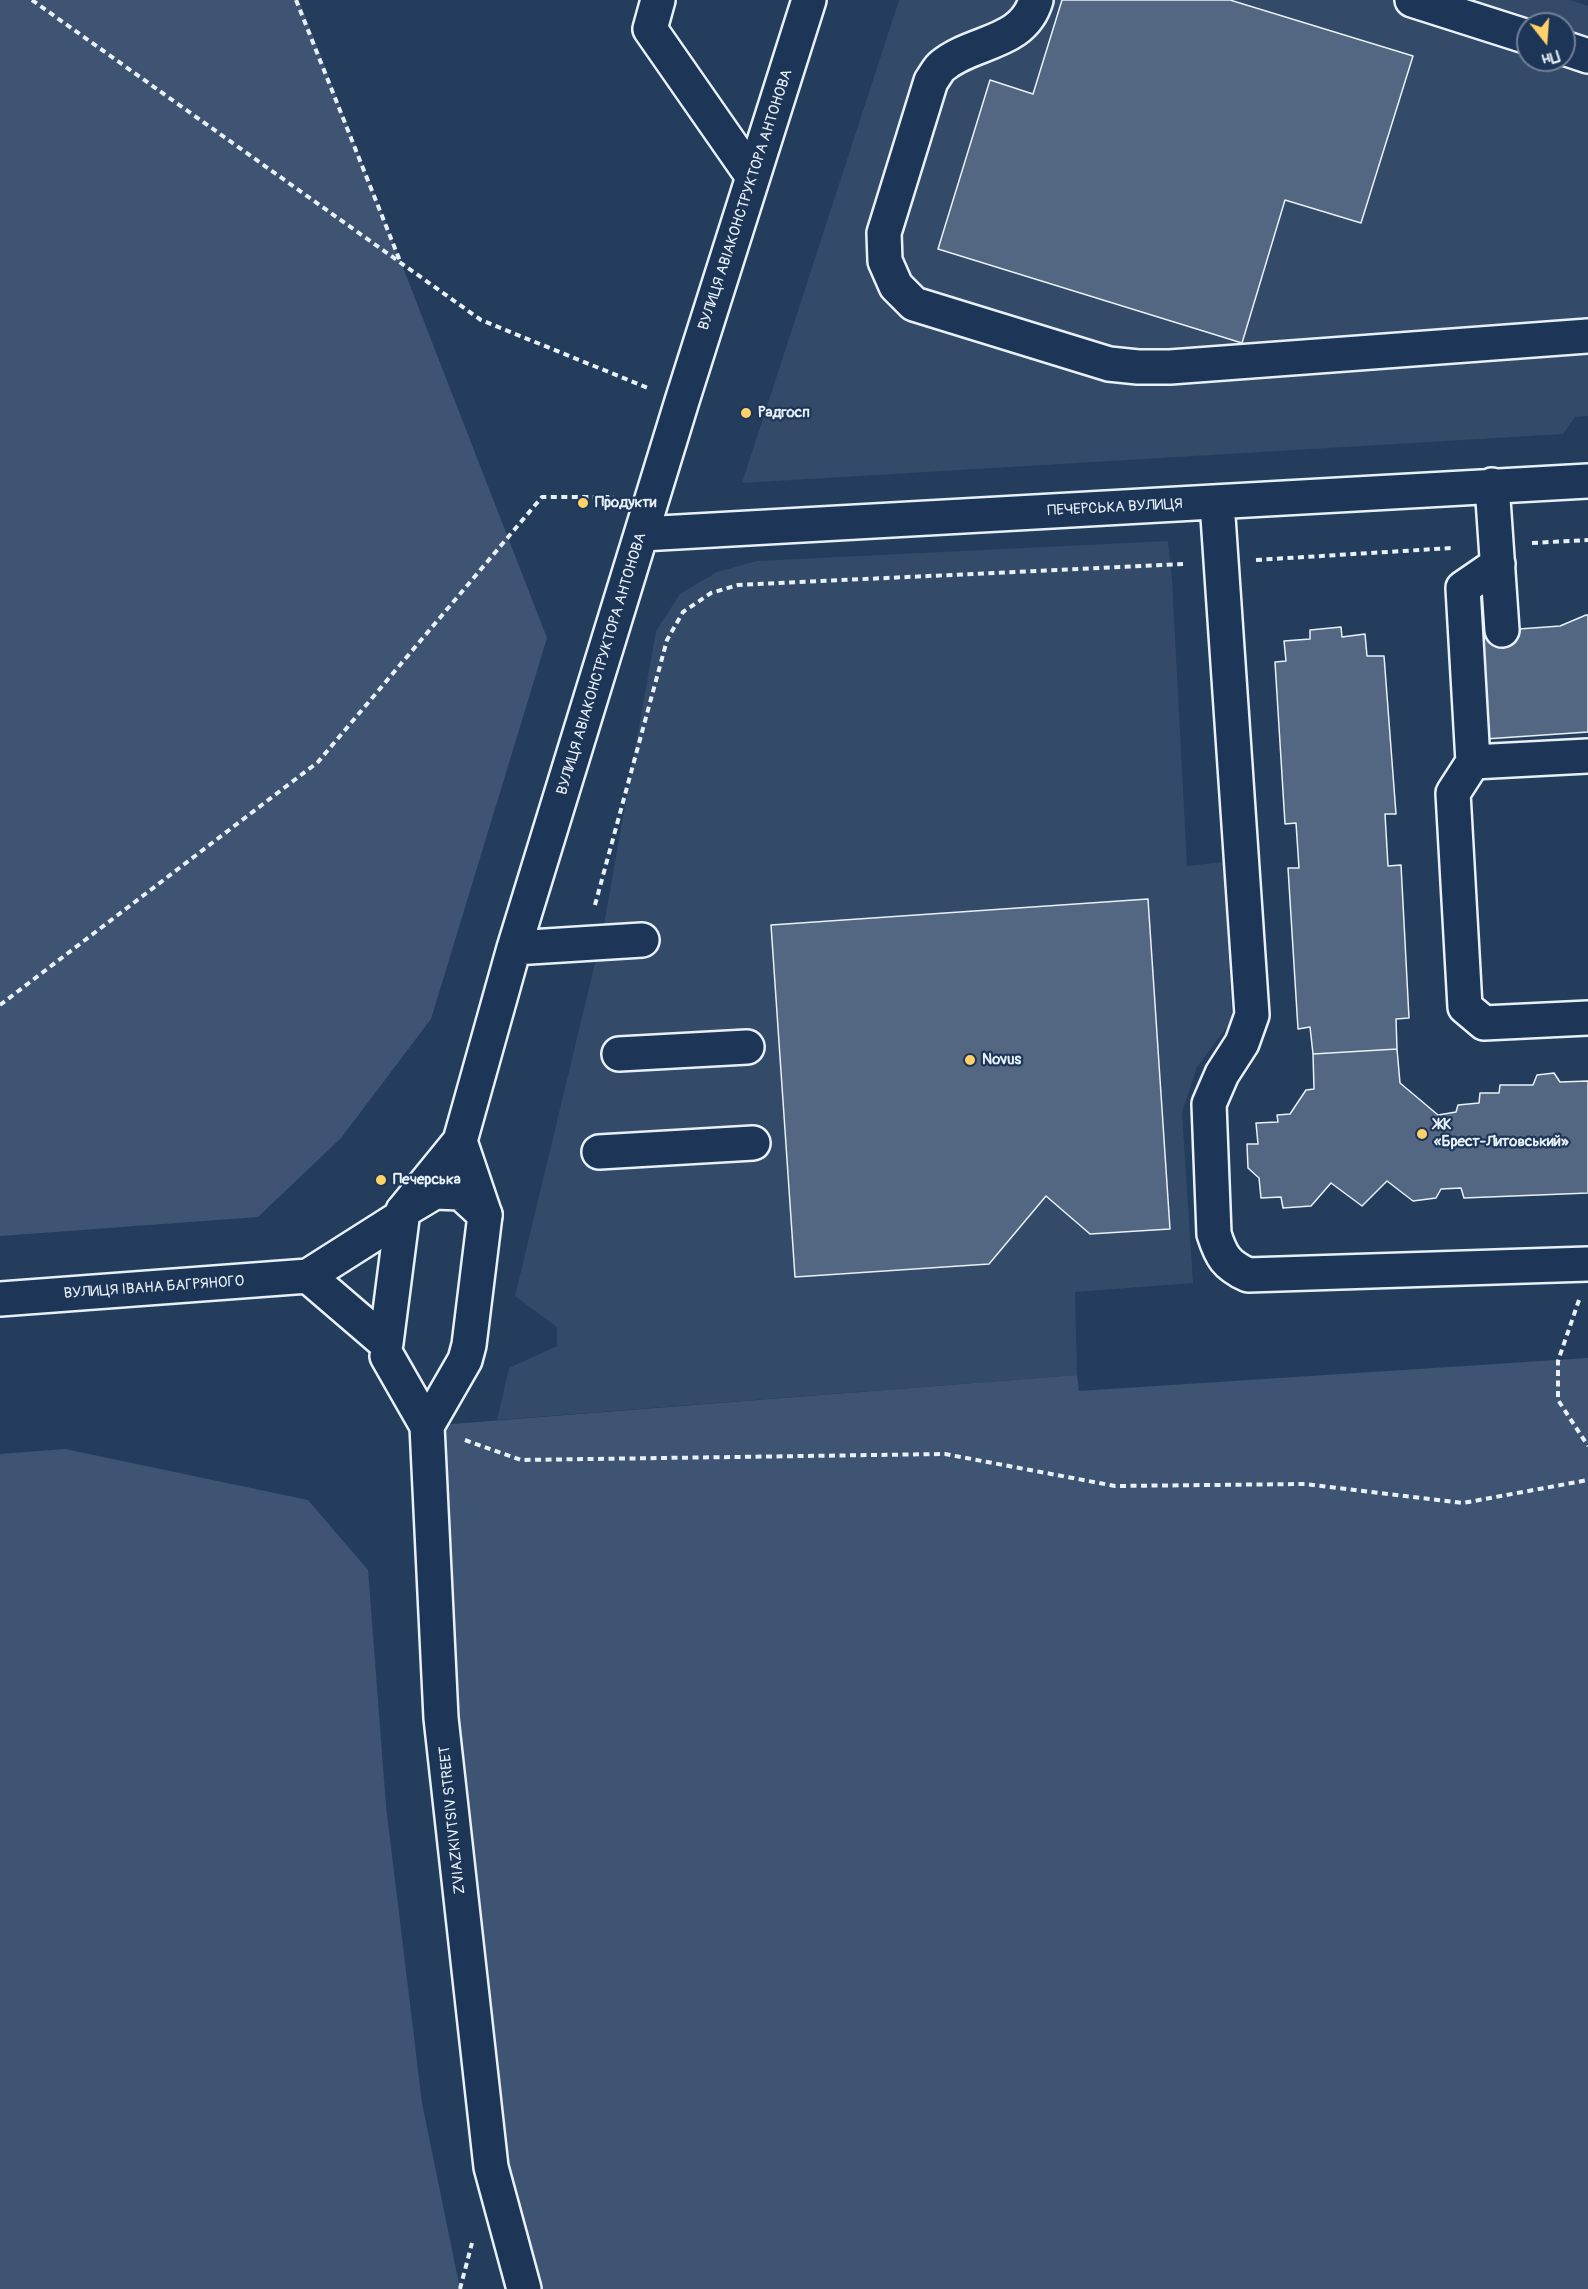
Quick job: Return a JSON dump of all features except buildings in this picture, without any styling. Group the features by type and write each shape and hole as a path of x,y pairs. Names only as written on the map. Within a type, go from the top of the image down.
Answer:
{"street":[{"path":"658,0 650,29 753,177"},
{"name":"ВУЛИЦЯ АВІАКОНСТРУКТОРА АНТОНОВА","path":"402,1214 460,1141 514,948 682,401 809,0"},
{"path":"1036,0 1022,25 1001,39 954,58 941,67 931,81 884,233 885,261 896,286 914,304 1109,363 1138,367 1182,366 1588,336"},
{"path":"1412,0 1516,33"},
{"name":"ПЕЧЕРСЬКА ВУЛИЦЯ","path":"642,534 1588,481"},
{"path":"1492,485 1502,630"},
{"path":"1217,502 1252,1015 1242,1043 1222,1074 1209,1104 1215,1234 1220,1253 1233,1268 1248,1275 1584,1279"},
{"path":"1497,555 1463,588 1473,762 1453,793 1465,1007 1484,1023 1588,1018"},
{"path":"1473,762 1588,756"},
{"path":"514,948 642,940"},
{"path":"619,1054 747,1047"},
{"path":"427,1426 465,1360 469,1345 485,1215 460,1141"},
{"path":"599,1152 753,1143"},
{"name":"ВУЛИЦЯ ІВАНА БАГРЯНОГО","path":"0,1299 308,1276 435,1192 461,1193 485,1215"},
{"path":"386,1349 402,1214"},
{"path":"308,1276 386,1349 407,1374 441,1374 465,1360"},
{"name":"ZVIAZKIVTSIV STREET","path":"386,1349 427,1426 441,1718 491,2166 524,2289"}],"path":[{"path":"32,0 481,320 682,401"},
{"path":"296,0 400,262"},
{"path":"0,1005 318,762 542,497 654,497"},
{"path":"585,942 667,640 683,612 711,593 738,585 1221,562 1497,555 1588,540"},
{"path":"1584,1279 1558,1360 1558,1400 1588,1446"},
{"path":"427,1426 521,1460 945,1454 1115,1486 1305,1484 1463,1503 1588,1480"}],"shaded area":[{"path":"0,0 299,0 547,638 431,1019 341,1138 258,1217 0,1236"},
{"path":"899,0 1570,0 1588,6 1588,416 1575,417 1563,434 742,483"},
{"path":"1168,541 1187,866 1223,862 1232,1020 1197,1067 1182,1112 1193,1283 1075,1292 1077,1375 497,1420 509,1368 557,1346 557,1327 515,1296 603,930 656,631 680,594 717,572 757,561"},
{"path":"1588,1358 1588,2289 524,2289 491,2167 427,1426 1077,1375 1079,1391"},
{"path":"65,1449 308,1500 368,1570 386,1806 422,2103 460,2289 0,2289 0,1454"}],"place":[{"name":"Радгосп","path":"746,413"},
{"name":"Продукти","path":"583,503"},
{"name":"Novus","path":"970,1060"},
{"name":"ЖК «Брест-Литовський»","path":"1422,1134"},
{"name":"Печерська","path":"381,1180"}]}
